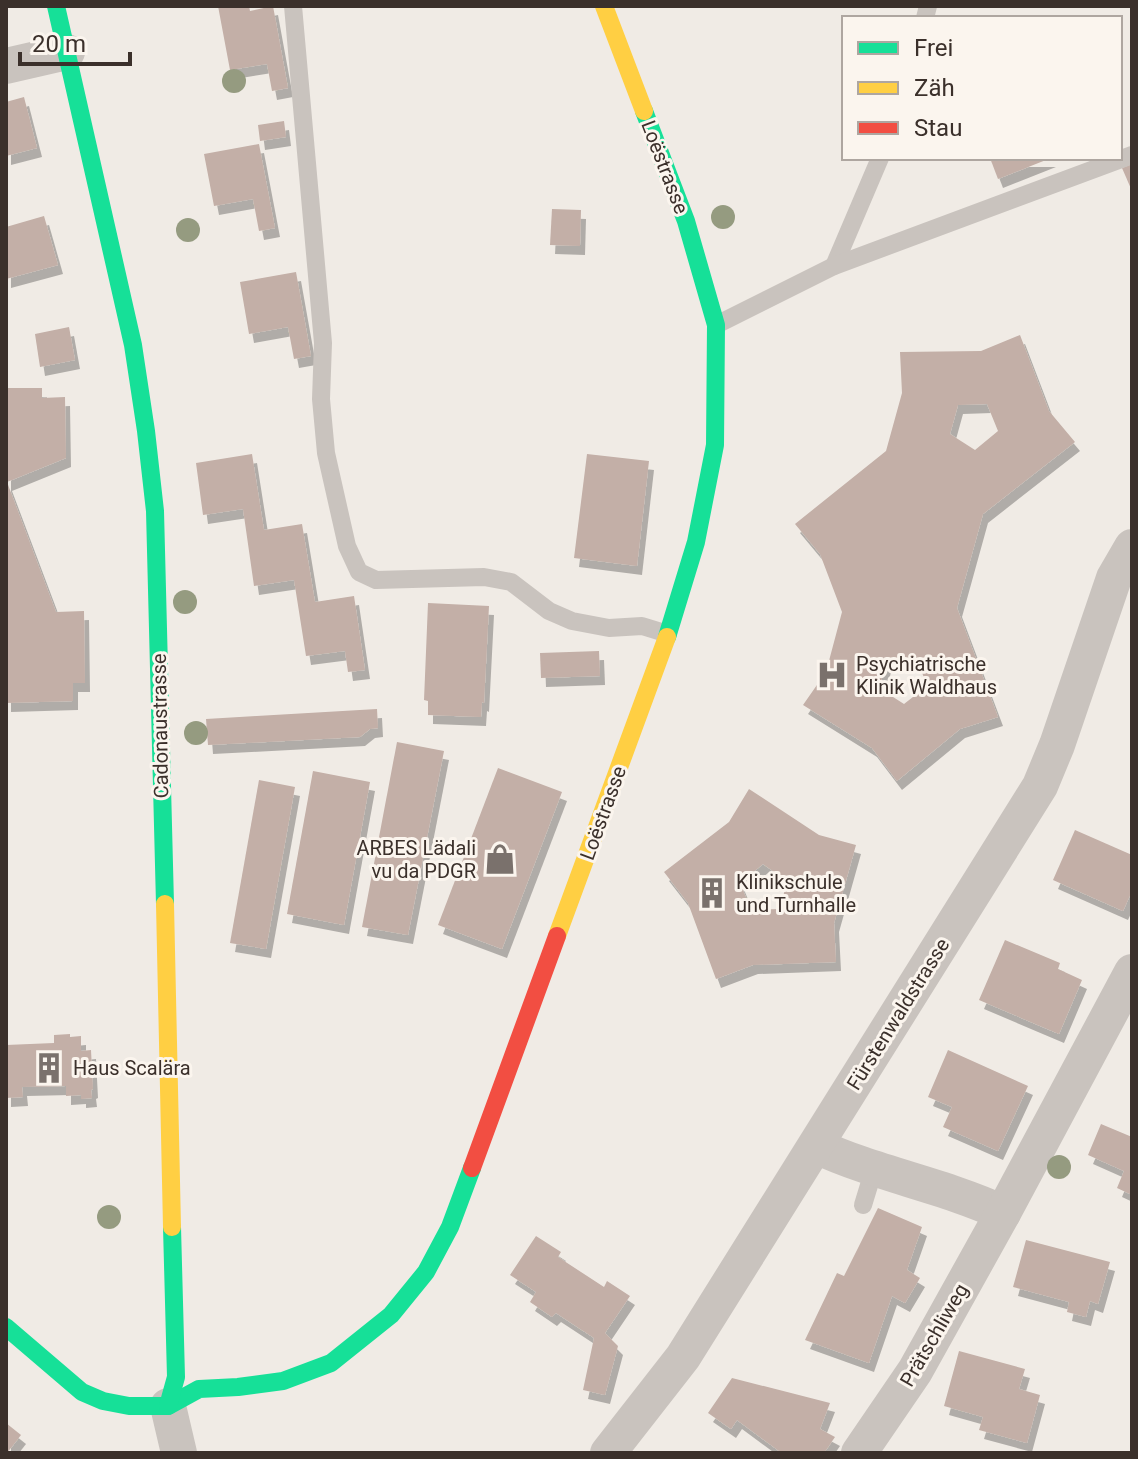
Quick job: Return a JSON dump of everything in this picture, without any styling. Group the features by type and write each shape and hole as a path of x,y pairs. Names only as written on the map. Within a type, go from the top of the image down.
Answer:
{"street":[{"name":"Cadonaustrasse","path":"56,6 133,345 155,511 175,1288 176,1377 168,1406"},
{"name":"Loëstrasse","path":"168,1406 199,1389 283,1381 331,1363 391,1315 426,1272 450,1227 668,635 696,542 715,445 716,325 686,221 604,6"},
{"path":"6,66 67,52"},
{"name":"Fürstenwaldstrasse","path":"608,1453 683,1357 1040,786 1114,578 1132,547"},
{"name":"Prätschliweg","path":"859,1453 915,1371 1132,972"},
{"path":"816,1146 844,1159 976,1201 1003,1213"},
{"path":"6,1327 82,1392 103,1401 129,1406 168,1406 179,1453"}],"lane":[{"path":"293,6 323,343 321,399 326,453 347,546 359,572 376,580 484,577 511,582 549,611 572,621 609,628 642,626 668,635"},
{"path":"834,266 879,160"},
{"path":"716,325 834,266 1119,160"},
{"path":"863,1205 874,1169"}],"building":[{"path":"218,6 249,6 250,11 273,6 288,88 272,91 267,64 230,70"},
{"path":"24,97 37,148 6,156 6,102"},
{"path":"284,121 286,137 260,141 258,125"},
{"path":"259,144 275,228 259,231 253,199 214,206 204,154"},
{"path":"991,160 1046,160 998,179"},
{"path":"1132,164 1132,191 1122,168"},
{"path":"552,209 581,210 580,246 550,245"},
{"path":"44,216 58,265 6,279 6,227"},
{"path":"296,272 311,356 294,359 288,327 249,334 240,282"},
{"path":"69,327 75,360 40,367 35,334"},
{"path":"1020,335 1049,411 1075,442 983,514 957,608 998,717 960,729 897,781 872,748 803,705 826,672 842,612 820,554 795,524 886,451 902,393 900,352 981,351","holes":["987,404 998,431 975,450 950,434 958,405","917,659 927,686 904,704 879,688 887,660"]},
{"path":"6,388 42,388 42,398 65,397 66,458 7,482 56,612 84,611 85,683 73,683 73,701 6,703"},
{"path":"252,454 264,530 302,524 315,602 354,596 365,670 348,672 345,651 306,656 294,580 254,586 243,509 203,515 196,463"},
{"path":"587,454 649,461 637,566 574,558"},
{"path":"428,603 489,606 481,717 428,715 428,701 424,700"},
{"path":"599,651 600,676 541,678 540,653"},
{"path":"377,709 378,728 370,729 360,737 208,745 206,719"},
{"path":"397,742 444,751 408,935 362,927"},
{"name":"ARBES Lädali vu da PDGR","path":"498,768 562,792 502,949 438,925"},
{"path":"313,771 370,782 344,925 287,914"},
{"path":"259,780 295,787 266,949 230,943"},
{"name":"Klinikschule und Turnhalle","path":"749,789 819,835 856,845 834,923 836,962 753,965 716,979 688,903 664,872 729,822","holes":["763,864 787,881 780,909 751,910 740,883"]},
{"path":"1075,830 1132,855 1132,891 1123,911 1053,880"},
{"path":"1005,940 1060,963 1058,969 1082,980 1059,1034 979,1000"},
{"name":"Haus Scalära","path":"70,1034 70,1037 81,1036 81,1051 91,1050 92,1098 66,1096 66,1086 22,1087 23,1097 6,1098 6,1045 54,1043 54,1035"},
{"path":"948,1050 1028,1086 998,1151 943,1127 952,1107 928,1097"},
{"path":"1101,1124 1132,1137 1132,1195 1117,1188 1124,1171 1088,1155"},
{"path":"878,1208 922,1227 907,1270 920,1278 905,1303 892,1296 869,1363 805,1340 837,1273 844,1276"},
{"path":"536,1236 561,1252 558,1257 604,1287 607,1281 630,1296 605,1333 618,1346 605,1395 583,1390 594,1338 556,1313 552,1317 530,1302 536,1292 510,1275"},
{"path":"1026,1240 1110,1262 1098,1304 1090,1301 1086,1317 1067,1312 1069,1302 1013,1287"},
{"path":"959,1351 1025,1369 1019,1389 1040,1395 1027,1443 979,1430 983,1417 944,1406"},
{"path":"732,1378 830,1403 820,1429 835,1437 824,1453 777,1453 779,1451 737,1420 731,1429 708,1413"},
{"path":"6,1423 21,1435 7,1453 6,1453"}],"traffic: fast":[{"path":"56,6 133,345 146,431 155,511 165,904"},
{"path":"644,111 686,221 716,325 715,445 696,542 667,637"},
{"path":"6,1327 82,1392 103,1401 129,1406 168,1406 199,1389 283,1381 331,1363 391,1315 426,1272 450,1227 472,1168"},
{"path":"168,1406 176,1377 172,1227"}],"traffic: slow":[{"path":"604,6 644,111"},
{"path":"557,936 667,637"},
{"path":"165,904 172,1227"}],"traffic: jam":[{"path":"472,1168 557,936"}],"place":[{"name":"Psychiatrische Klinik Waldhaus","path":"832,675"},
{"name":"ARBES Lädali vu da PDGR","path":"500,859"},
{"name":"Klinikschule und Turnhalle","path":"712,893"},
{"name":"Haus Scalära","path":"49,1068"}]}
